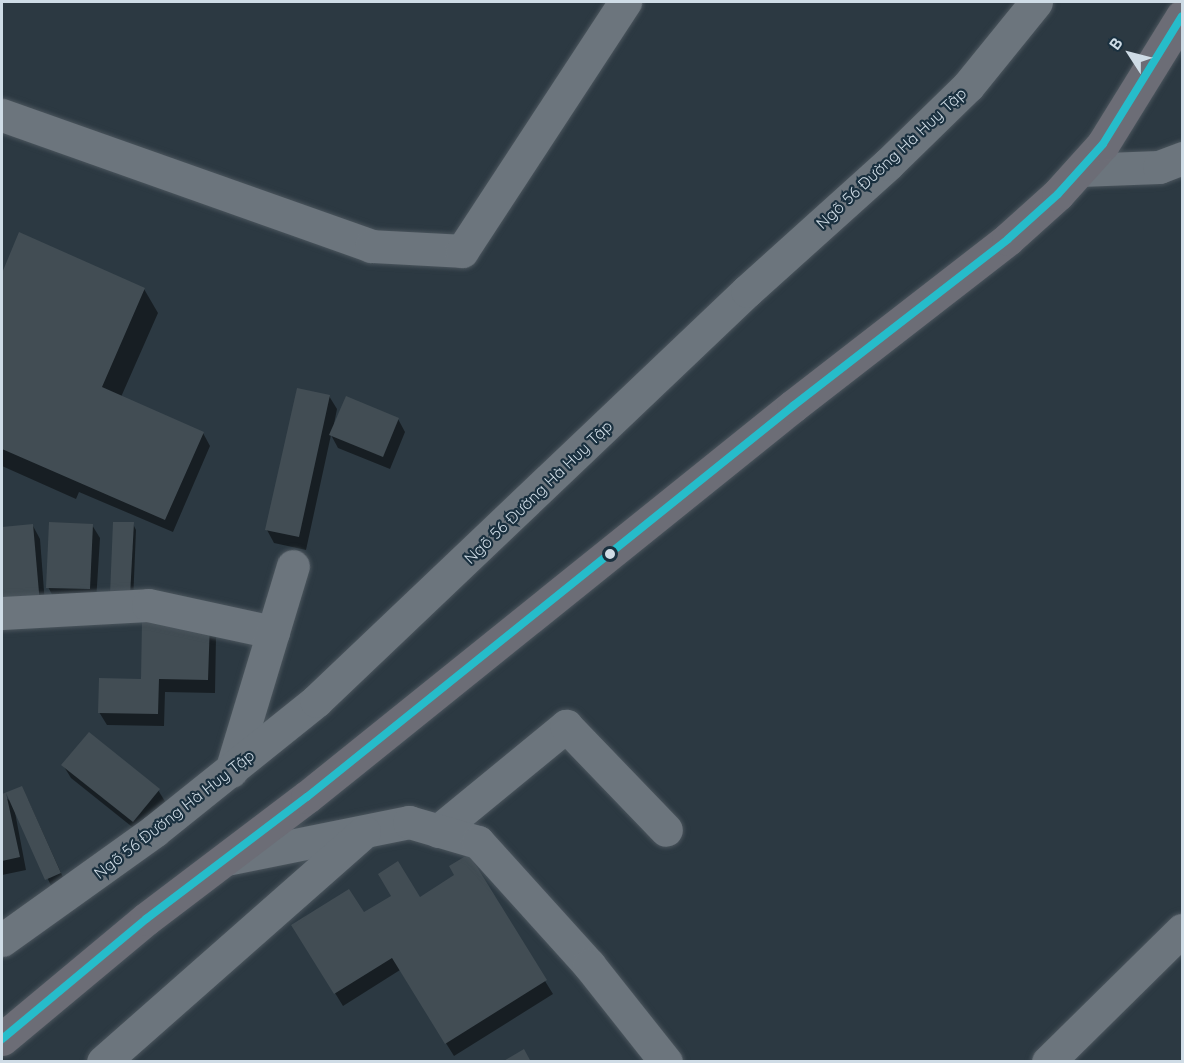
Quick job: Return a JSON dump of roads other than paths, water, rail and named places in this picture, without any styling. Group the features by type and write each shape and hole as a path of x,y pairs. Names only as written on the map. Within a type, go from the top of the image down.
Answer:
{"main road":[{"path":"2,1039 146,919 226,859 1008,239 1080,170 1103,144 1182,16"}],"street":[{"path":"2,116 371,246 462,251 625,2"},
{"name":"Ngõ 56 Đường Hà Huy Tập","path":"2,940 72,893 231,771 316,701 405,620 747,291 888,164 968,86 1036,2"},
{"path":"1080,170 1150,168 1182,158"},
{"path":"231,771 293,566"},
{"path":"2,614 148,605 273,632"},
{"path":"438,831 566,726 666,830"},
{"path":"226,859 409,822 478,842 589,965 666,1062"},
{"path":"103,1062 366,831"},
{"path":"1048,1062 1182,930"}]}
